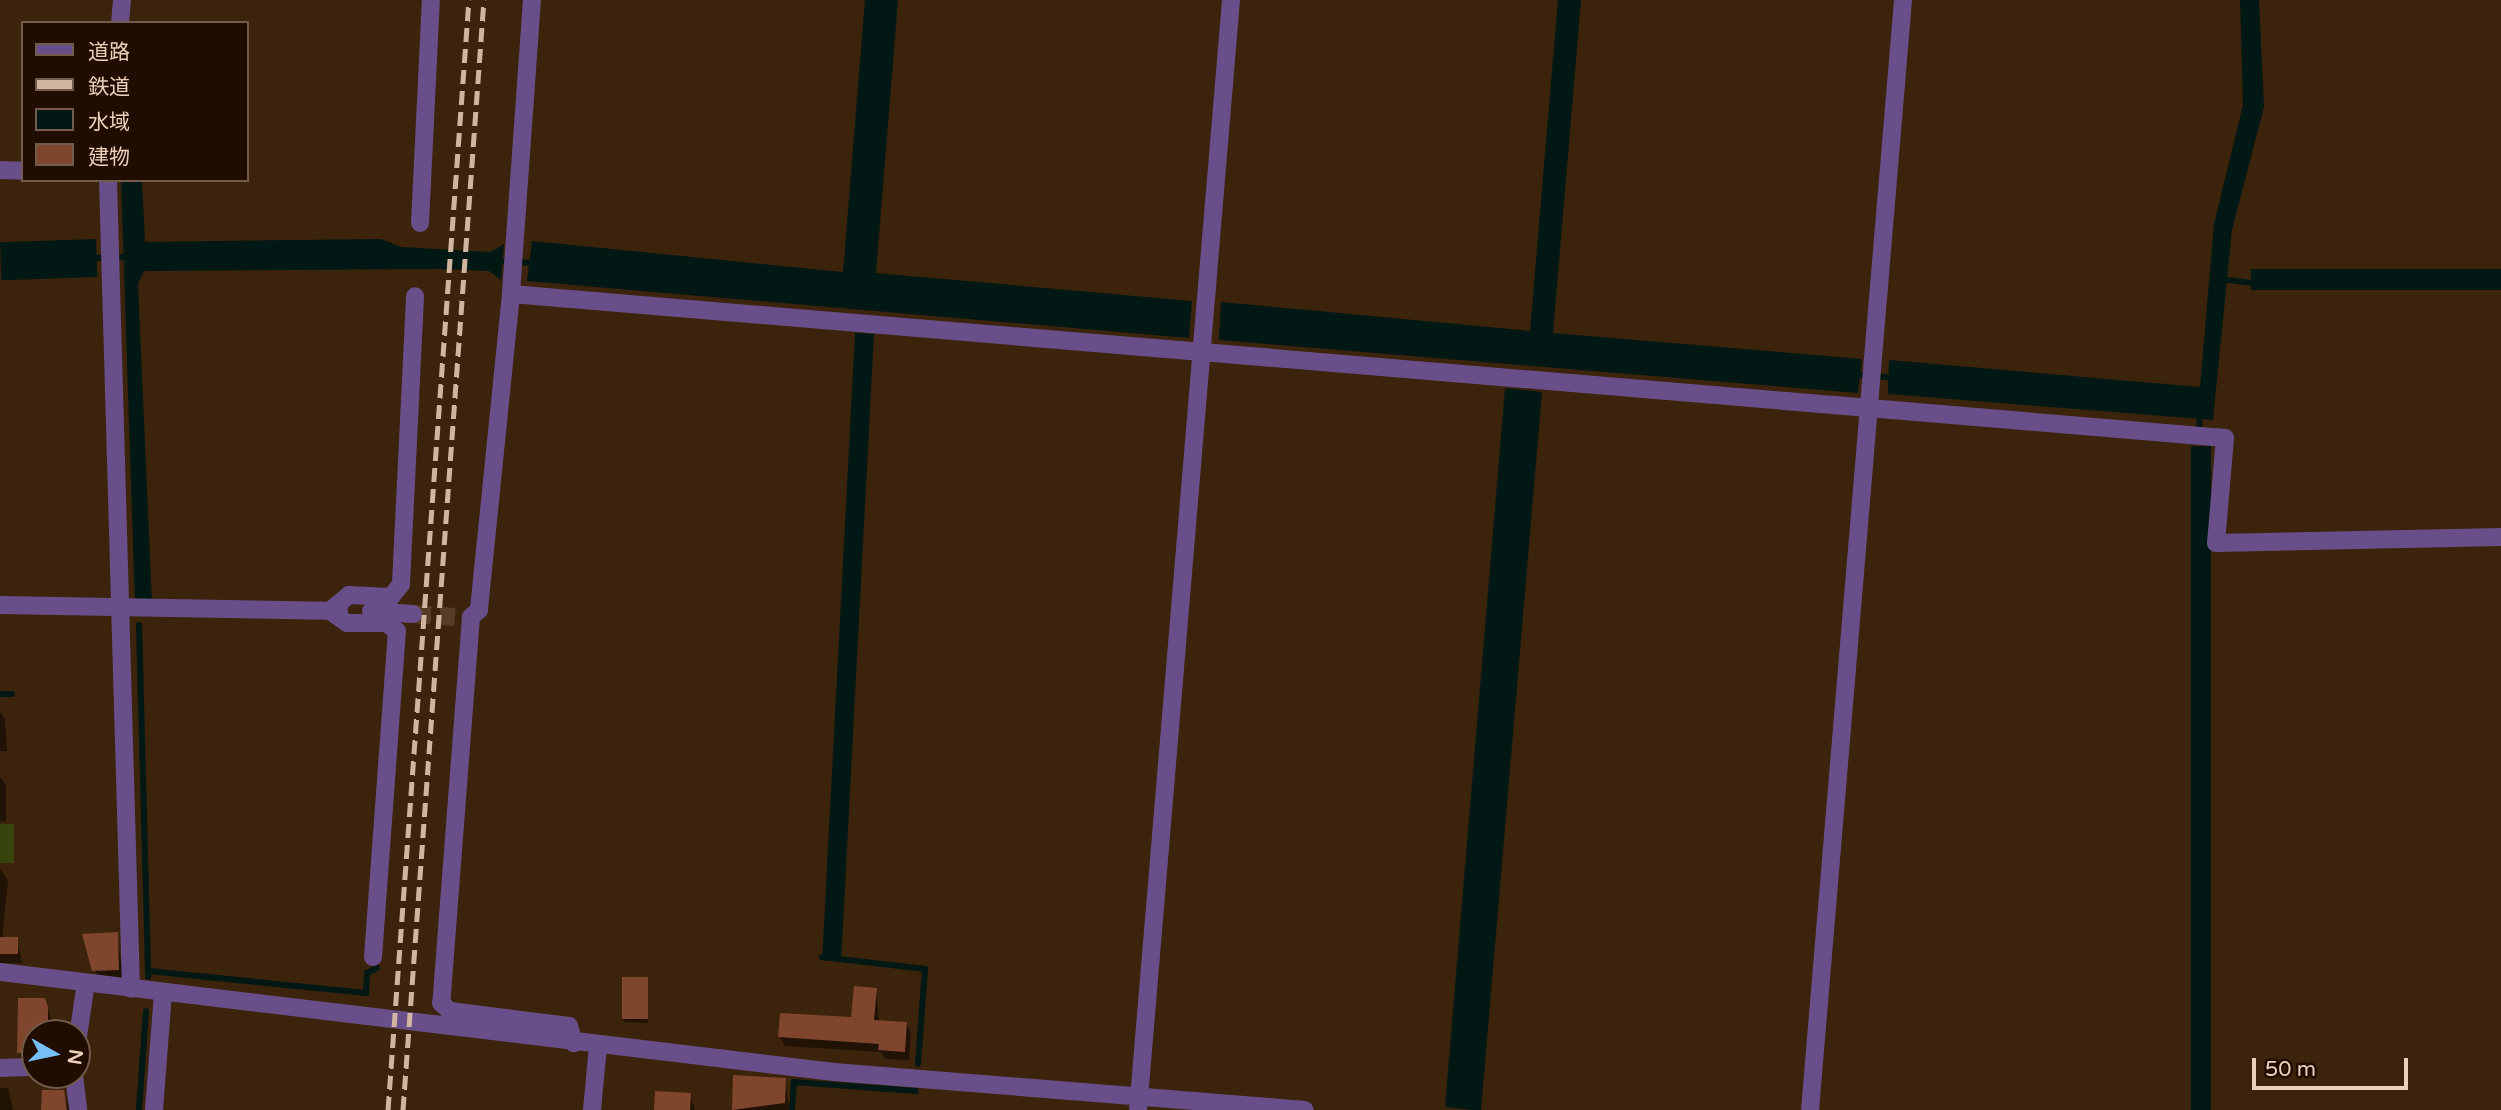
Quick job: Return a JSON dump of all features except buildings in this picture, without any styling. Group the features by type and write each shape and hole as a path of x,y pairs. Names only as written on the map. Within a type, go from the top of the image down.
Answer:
{"street":[{"path":"120,21 122,0"},
{"path":"420,223 432,0"},
{"path":"533,0 516,253 479,610 463,617 441,1003 450,1011 569,1026 574,1043"},
{"path":"1139,1103 1231,0"},
{"path":"1810,1110 1871,409 1903,0"},
{"path":"0,170 21,171"},
{"path":"108,182 131,989"},
{"path":"511,294 2225,438 2216,543 2501,537"},
{"path":"330,611 349,595 391,597 401,584 415,296"},
{"path":"0,605 121,611 330,611 413,614"},
{"path":"330,611 347,623 386,623 397,631 373,957"},
{"path":"0,972 598,1046 1139,1103 1304,1110"},
{"path":"81,1019 86,983"},
{"path":"154,1110 163,993"},
{"path":"592,1110 598,1046"},
{"path":"0,1068 21,1067"},
{"path":"76,1089 78,1110"}],"green space":[{"path":"0,824 14,824 14,863 0,863"}],"water":[{"path":"865,0 898,0 876,273 1192,301 1189,338 527,281 532,241 843,272"},
{"path":"1558,0 1581,0 1553,333 1862,359 1858,393 1219,340 1221,302 1530,331"},
{"path":"2240,0 2259,0 2264,107 2232,230 2213,420 1888,394 1889,360 2200,387 2214,224 2243,105"},
{"path":"121,182 142,182 145,242 381,239 402,247 490,252 504,244 501,280 489,271 440,269 144,271 138,284 152,603 135,604"},
{"path":"96,239 97,277 1,280 0,242"},
{"path":"2251,269 2501,269 2501,290 2251,290"},
{"path":"855,333 874,334 841,961 822,960"},
{"path":"1505,388 1542,392 1481,1110 1473,1110 1445,1107"},
{"path":"2191,446 2211,446 2211,1110 2191,1110"}],"waterway":[{"path":"96,258 131,257"},
{"path":"495,261 536,263"},
{"path":"2220,279 2254,283"},
{"path":"1853,374 1894,378"},
{"path":"2199,435 2200,411"},
{"path":"139,625 148,977"},
{"path":"0,694 12,694"},
{"path":"822,957 925,969 918,1064"},
{"path":"149,971 366,993 367,973 377,968"},
{"path":"139,1110 146,1011"},
{"path":"792,1110 794,1082 916,1091"}],"tunnel":[{"path":"413,614 455,617"}],"railway":[{"path":"388,1110 469,0"},
{"path":"403,1110 484,0"}]}
